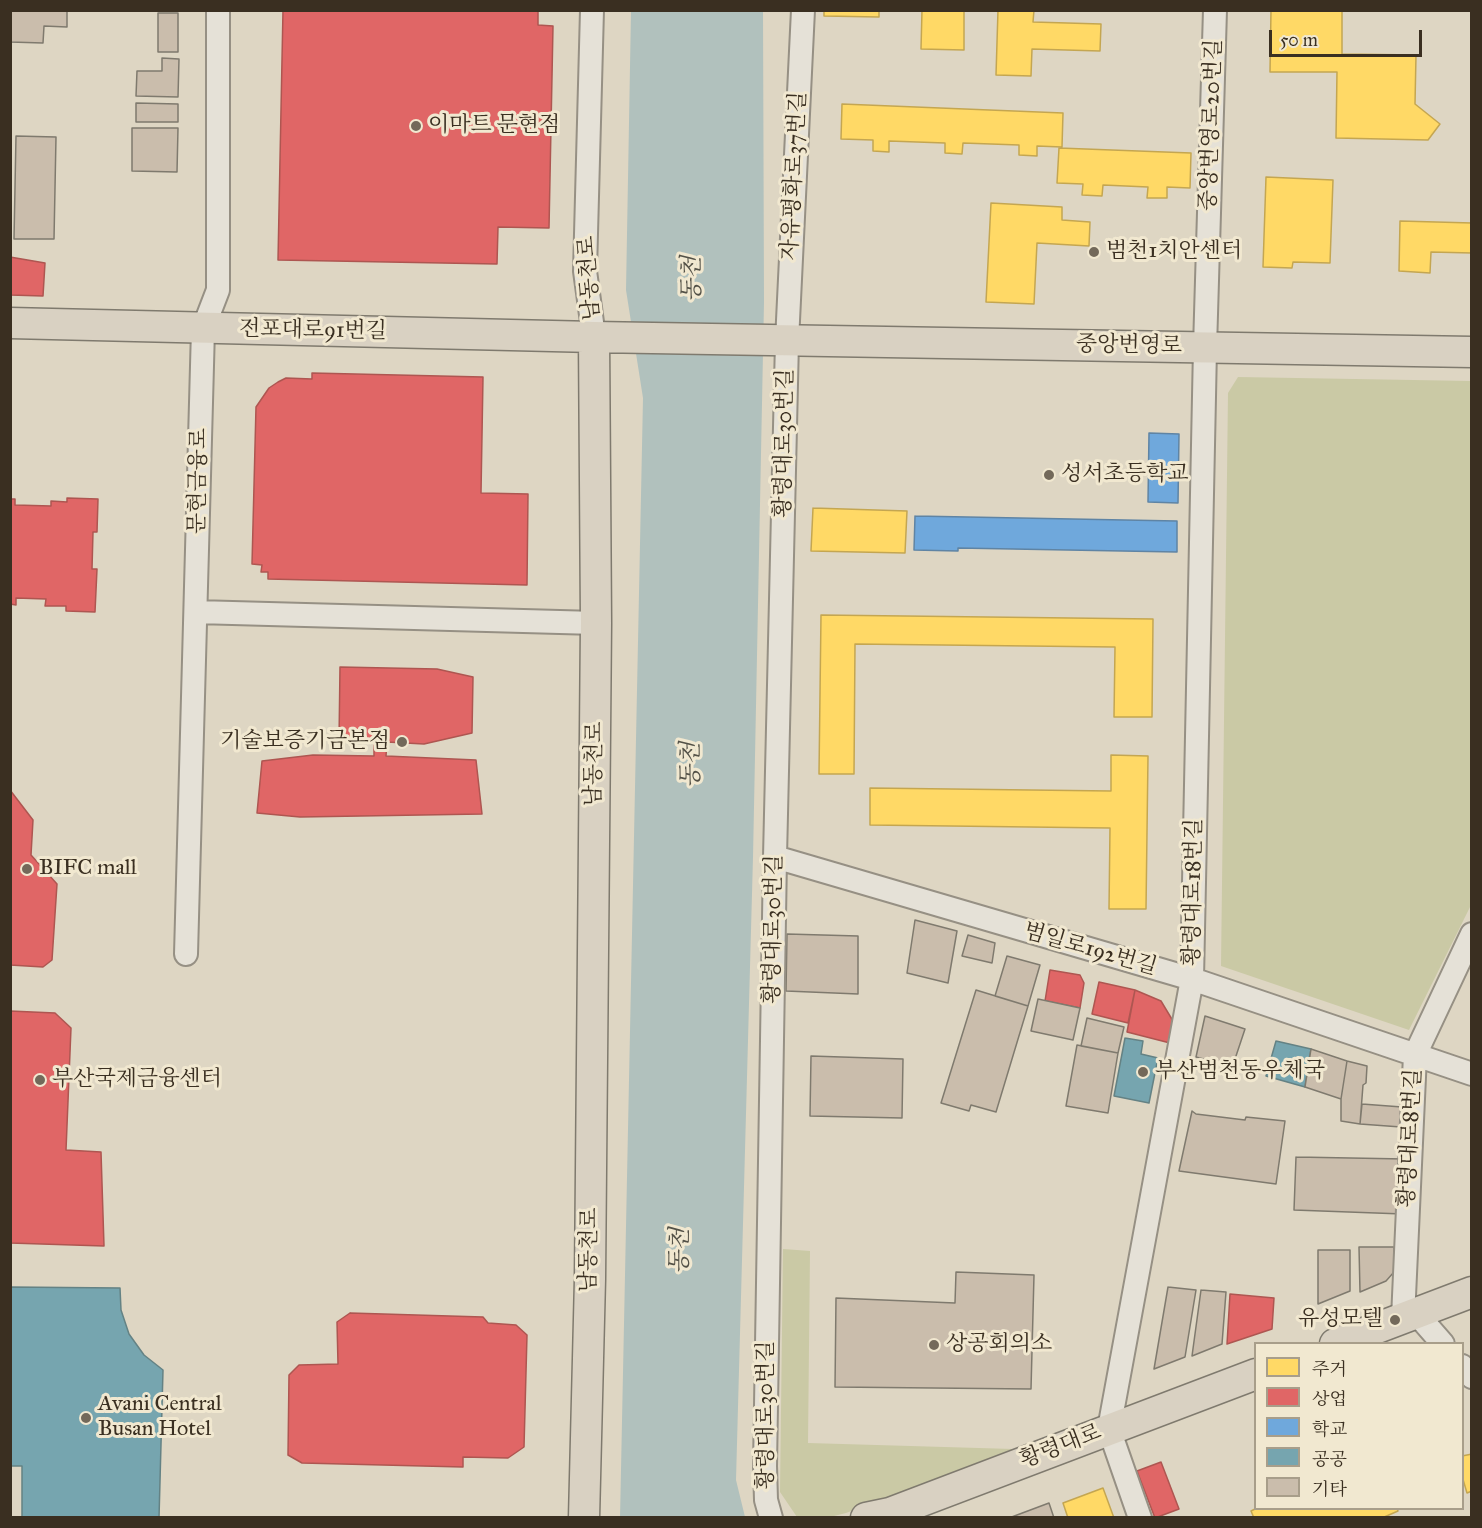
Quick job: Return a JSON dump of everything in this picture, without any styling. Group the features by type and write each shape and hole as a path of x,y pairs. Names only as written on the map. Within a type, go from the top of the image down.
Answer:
{"main road":[{"name":"전포대로91번길","path":"10,323 787,341"},
{"name":"남동천로","path":"584,1518 590,1279 596,623 605,338"},
{"name":"중앙번영로","path":"787,341 1472,352"},
{"path":"1340,1342 1472,1292"},
{"name":"황령대로","path":"883,1516 1254,1375"}],"street":[{"name":"문현금융로","path":"186,954 203,329 218,290 218,10"},
{"name":"남동천로","path":"592,10 585,271 605,338"},
{"name":"자유평화로37번길","path":"787,341 803,10"},
{"name":"중앙번영로20번길","path":"1205,348 1215,10"},
{"name":"황령대로30번길","path":"771,1518 766,1500 765,1466 775,857 787,341"},
{"name":"황령대로18번길","path":"1109,1429 1192,980 1205,348"},
{"path":"196,612 596,623"},
{"name":"범일로192번길","path":"775,857 1192,980 1472,1074"},
{"name":"황령대로8번길","path":"1409,1316 1415,1055 1472,934"},
{"path":"1409,1316 1441,1342"},
{"path":"1109,1429 1140,1518"}],"green space":[{"path":"1238,377 1471,381 1471,905 1409,1030 1221,966 1228,393"},
{"path":"783,1249 810,1251 808,1443 1013,1449 846,1513 830,1517 797,1517 780,1492"}],"water":[{"name":"동천","path":"631,11 763,11 764,302 753,857 736,1480 745,1517 620,1518 643,398 626,290"}],"building: 주거":[{"path":"824,10 879,10 879,17 824,16"},
{"path":"922,10 964,10 964,50 921,49"},
{"path":"998,10 1034,10 1033,22 1101,24 1100,51 1032,49 1031,76 996,75"},
{"path":"1271,10 1342,10 1342,54 1416,55 1415,104 1440,124 1428,140 1336,138 1337,72 1270,72"},
{"path":"842,104 1063,113 1062,147 1037,146 1037,156 1019,155 1019,145 963,143 962,154 945,153 945,143 889,141 889,152 873,151 873,140 841,139"},
{"path":"1059,148 1191,153 1190,188 1167,187 1167,198 1147,198 1148,187 1103,185 1102,196 1082,195 1083,184 1057,183"},
{"path":"1266,177 1333,180 1330,263 1293,262 1292,268 1263,267"},
{"path":"991,203 1062,207 1062,220 1090,222 1089,246 1037,243 1034,304 986,302"},
{"path":"1400,221 1472,223 1472,253 1431,252 1430,273 1399,271"},
{"path":"813,508 907,511 905,553 811,551"},
{"path":"821,615 1153,619 1152,717 1114,717 1115,647 855,644 854,774 819,774"},
{"path":"1111,755 1148,756 1146,909 1109,909 1110,828 870,825 870,788 1111,791"},
{"path":"1472,1454 1472,1491 1467,1493 1464,1483 1464,1456"},
{"path":"1103,1488 1114,1518 1068,1518 1063,1503"},
{"path":"1251,1511 1398,1511 1382,1518 1254,1518"}],"building: 상업":[{"name":"이마트 문현점","path":"283,10 538,10 538,25 553,26 549,228 498,227 497,264 278,260"},
{"path":"10,257 45,263 43,296 10,295"},
{"path":"312,373 483,377 481,493 528,494 527,585 268,579 268,572 261,572 262,565 252,564 256,407 269,388 278,382 286,378 312,379"},
{"path":"67,498 98,499 97,532 93,532 92,569 97,569 95,612 66,611 66,606 45,606 46,599 16,598 16,605 10,604 10,499 15,499 15,505 51,506 51,501 67,502"},
{"name":"기술보증기금본점","path":"340,667 437,669 473,677 472,733 424,744 387,742 386,756 476,760 482,814 300,817 257,813 262,761 313,755 374,756 374,742 339,741"},
{"name":"BIFC mall","path":"10,790 33,820 31,855 57,884 52,960 43,967 10,965"},
{"path":"1050,970 1080,975 1084,983 1080,1008 1045,1001"},
{"path":"1099,982 1135,990 1128,1023 1092,1014"},
{"path":"1135,990 1161,1001 1173,1021 1170,1043 1127,1032"},
{"name":"부산국제금융센터","path":"10,1011 55,1013 71,1028 66,1150 101,1152 104,1246 10,1243"},
{"path":"1230,1294 1274,1298 1272,1329 1227,1344"},
{"path":"350,1313 483,1317 488,1323 516,1325 527,1335 524,1447 508,1458 463,1457 463,1467 302,1463 288,1455 289,1375 299,1365 338,1364 337,1322"},
{"path":"1161,1462 1179,1509 1155,1518 1137,1471"}],"building: 학교":[{"path":"1149,433 1179,434 1178,503 1148,502"},
{"path":"915,516 1177,521 1177,552 958,548 958,551 914,550"}],"building: 공공":[{"path":"1125,1038 1143,1041 1141,1054 1158,1058 1149,1103 1114,1096"},
{"path":"1276,1041 1311,1049 1305,1087 1266,1076"},
{"name":"Avani Central Busan Hotel","path":"10,1287 120,1288 121,1310 129,1334 144,1355 163,1370 159,1518 22,1518 22,1466 10,1466"}],"building: 기타":[{"path":"10,10 67,10 67,27 44,26 43,43 10,42"},
{"path":"158,13 178,13 178,52 158,52"},
{"path":"162,58 179,59 178,97 136,96 137,71 162,71"},
{"path":"136,103 178,104 178,122 136,122"},
{"path":"132,128 178,128 177,172 132,171"},
{"path":"16,136 56,137 54,239 14,239"},
{"path":"915,920 957,931 948,983 907,973"},
{"path":"787,934 858,936 858,994 786,991"},
{"path":"968,935 995,943 992,963 962,956"},
{"path":"1007,956 1040,965 1028,1006 995,996"},
{"path":"976,990 1028,1006 996,1112 971,1105 969,1111 941,1103"},
{"path":"1038,999 1080,1008 1073,1040 1031,1031"},
{"path":"1205,1016 1245,1029 1233,1065 1229,1066 1196,1057"},
{"path":"1087,1018 1124,1027 1118,1053 1081,1046"},
{"path":"1077,1045 1118,1053 1108,1113 1066,1106"},
{"path":"1311,1049 1347,1061 1341,1099 1305,1087"},
{"path":"811,1056 903,1059 902,1118 810,1116"},
{"path":"1347,1061 1367,1066 1360,1124 1341,1121 1341,1099"},
{"path":"1362,1104 1402,1107 1401,1127 1360,1124"},
{"path":"1192,1111 1196,1114 1245,1120 1246,1117 1285,1121 1276,1184 1179,1171"},
{"path":"1296,1157 1405,1159 1403,1214 1294,1210"},
{"path":"1359,1247 1394,1247 1394,1272 1386,1281 1360,1292"},
{"path":"1318,1250 1350,1250 1350,1291 1318,1304"},
{"name":"상공회의소","path":"956,1272 1034,1275 1031,1389 835,1387 836,1298 955,1303"},
{"path":"1168,1287 1196,1290 1185,1357 1154,1369"},
{"path":"1201,1290 1226,1292 1222,1344 1192,1356"},
{"path":"1049,1503 1054,1518 1009,1518"}],"place":[{"name":"이마트 문현점","path":"416,126"},
{"name":"범천1치안센터","path":"1094,252"},
{"name":"성서초등학교","path":"1049,475"},
{"name":"기술보증기금본점","path":"402,742"},
{"name":"BIFC mall","path":"27,869"},
{"name":"부산범천동우체국","path":"1143,1072"},
{"name":"부산국제금융센터","path":"40,1080"},
{"name":"유성모텔","path":"1395,1320"},
{"name":"상공회의소","path":"934,1345"},
{"name":"Avani Central Busan Hotel","path":"86,1418"}]}
